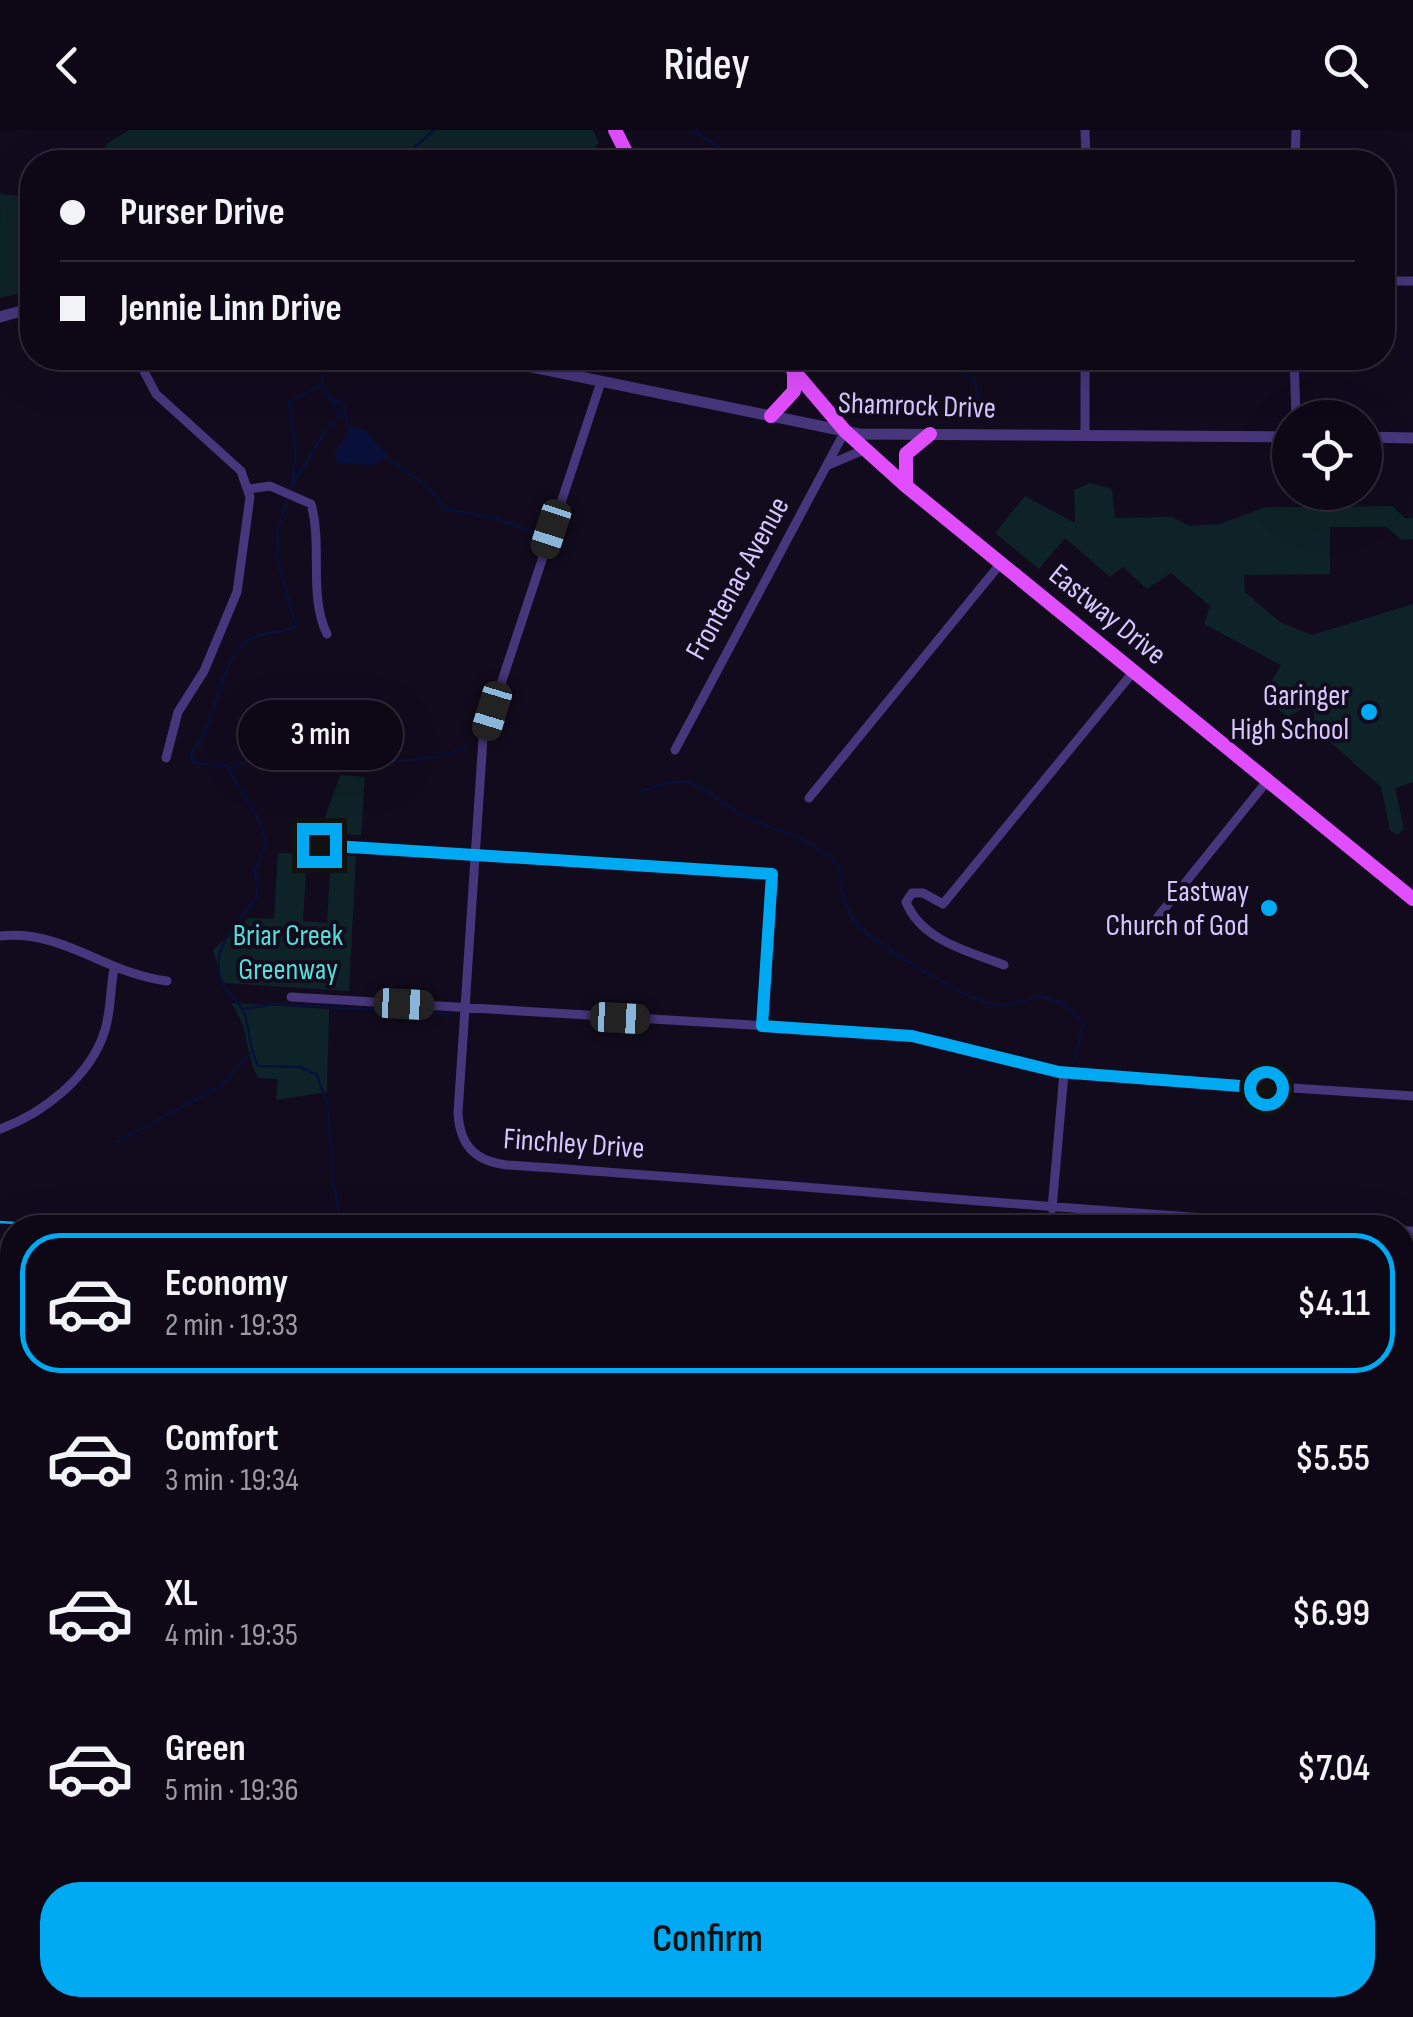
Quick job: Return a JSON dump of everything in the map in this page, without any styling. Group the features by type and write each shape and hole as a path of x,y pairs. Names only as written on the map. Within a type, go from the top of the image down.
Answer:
{"main road":[{"path":"770,416 794,391 794,371"},
{"name":"Eastway Drive","path":"794,371 845,431 906,486 1413,899"},
{"path":"906,486 906,454 930,434"}],"street":[{"path":"144,370 156,394 242,471 250,489 237,592 204,671 178,712 166,758"},
{"name":"Shamrock Drive","path":"544,370 845,431 1272,437"},
{"path":"1084,435 1085,370"},
{"path":"1294,370 1295,400"},
{"name":"Finchley Drive","path":"601,382 484,738 464,1008 459,1123 466,1146 484,1161 929,1194 1052,1210 1134,1215"},
{"name":"Frontenac Avenue","path":"675,750 845,431"},
{"path":"1382,438 1413,438"},
{"path":"826,466 866,450"},
{"path":"250,489 266,486 308,500 318,542 318,601 327,634"},
{"path":"809,798 1000,563"},
{"path":"1004,965 933,937 912,918 906,902 912,893 923,893 944,904 1134,671"},
{"path":"1156,919 1268,780"},
{"path":"298,844 772,874 762,1026"},
{"path":"0,936 56,940 114,969 166,982"},
{"path":"0,1128 28,1115 85,1069 105,1030 114,969"},
{"path":"291,997 912,1036 1064,1073 1413,1096"},
{"path":"1052,1210 1064,1073"}],"green space":[{"path":"129,130 593,130 599,143 590,150 104,150"},
{"path":"0,194 20,196 20,293 0,298"},
{"path":"1090,483 1112,489 1115,518 1173,517 1189,526 1220,524 1266,507 1382,510 1382,506 1392,506 1405,518 1413,518 1413,539 1402,540 1386,527 1330,527 1330,574 1244,575 1245,592 1280,622 1312,635 1413,604 1413,782 1395,788 1404,829 1398,835 1390,830 1381,787 1314,728 1314,711 1308,706 1287,717 1263,696 1281,665 1204,624 1210,606 1171,573 1147,589 1123,567 1110,577 1065,538 1039,569 995,533 1025,496 1075,523 1074,490"},
{"name":"Briar Creek Greenway","path":"340,775 365,777 361,835 312,832 321,829"},
{"name":"Briar Creek Greenway","path":"278,853 307,854 303,921 327,923 331,855 356,856 349,991 223,983 213,950 248,918 274,919"},
{"name":"Briar Creek Greenway","path":"231,1003 329,1009 327,1092 276,1100 278,1079 258,1078 242,1024"}],"shaded area":[{"path":"348,427 365,430 388,457 373,465 337,463 334,452 347,436"}],"waterway":[{"path":"412,150 434,130"},
{"path":"693,130 722,150"},
{"path":"322,383 324,370"},
{"path":"960,370 975,381 978,400"},
{"path":"322,385 289,402 296,454 291,490 278,527 277,558 296,627 255,637 239,648 224,676 207,726 191,753 193,763 227,766 260,821 266,845 255,869 257,896 228,935 218,967 223,985 244,1013 258,1066 300,1067 317,1075 328,1106 340,1215"},
{"path":"293,484 324,433 340,415 323,387"},
{"path":"331,398 344,404 347,426"},
{"path":"387,458 427,486 445,509 496,518 542,536"},
{"path":"231,768 284,747 298,748 308,735 331,736 396,761 442,755 466,746"},
{"path":"640,791 672,782 692,784 732,809 813,846 839,866 847,906 861,927 895,953 959,991 995,1004 1040,996 1065,1004 1084,1024 1073,1064"},
{"path":"244,1009 276,1004 452,1014"},
{"path":"116,1142 221,1086 250,1053"}],"place":[{"name":"Garinger High School","path":"1369,712"},
{"name":"Eastway Church of God","path":"1269,908"}],"route":[{"path":"319,845 772,874 762,1026 912,1036 1059,1072 1266,1088"}]}
